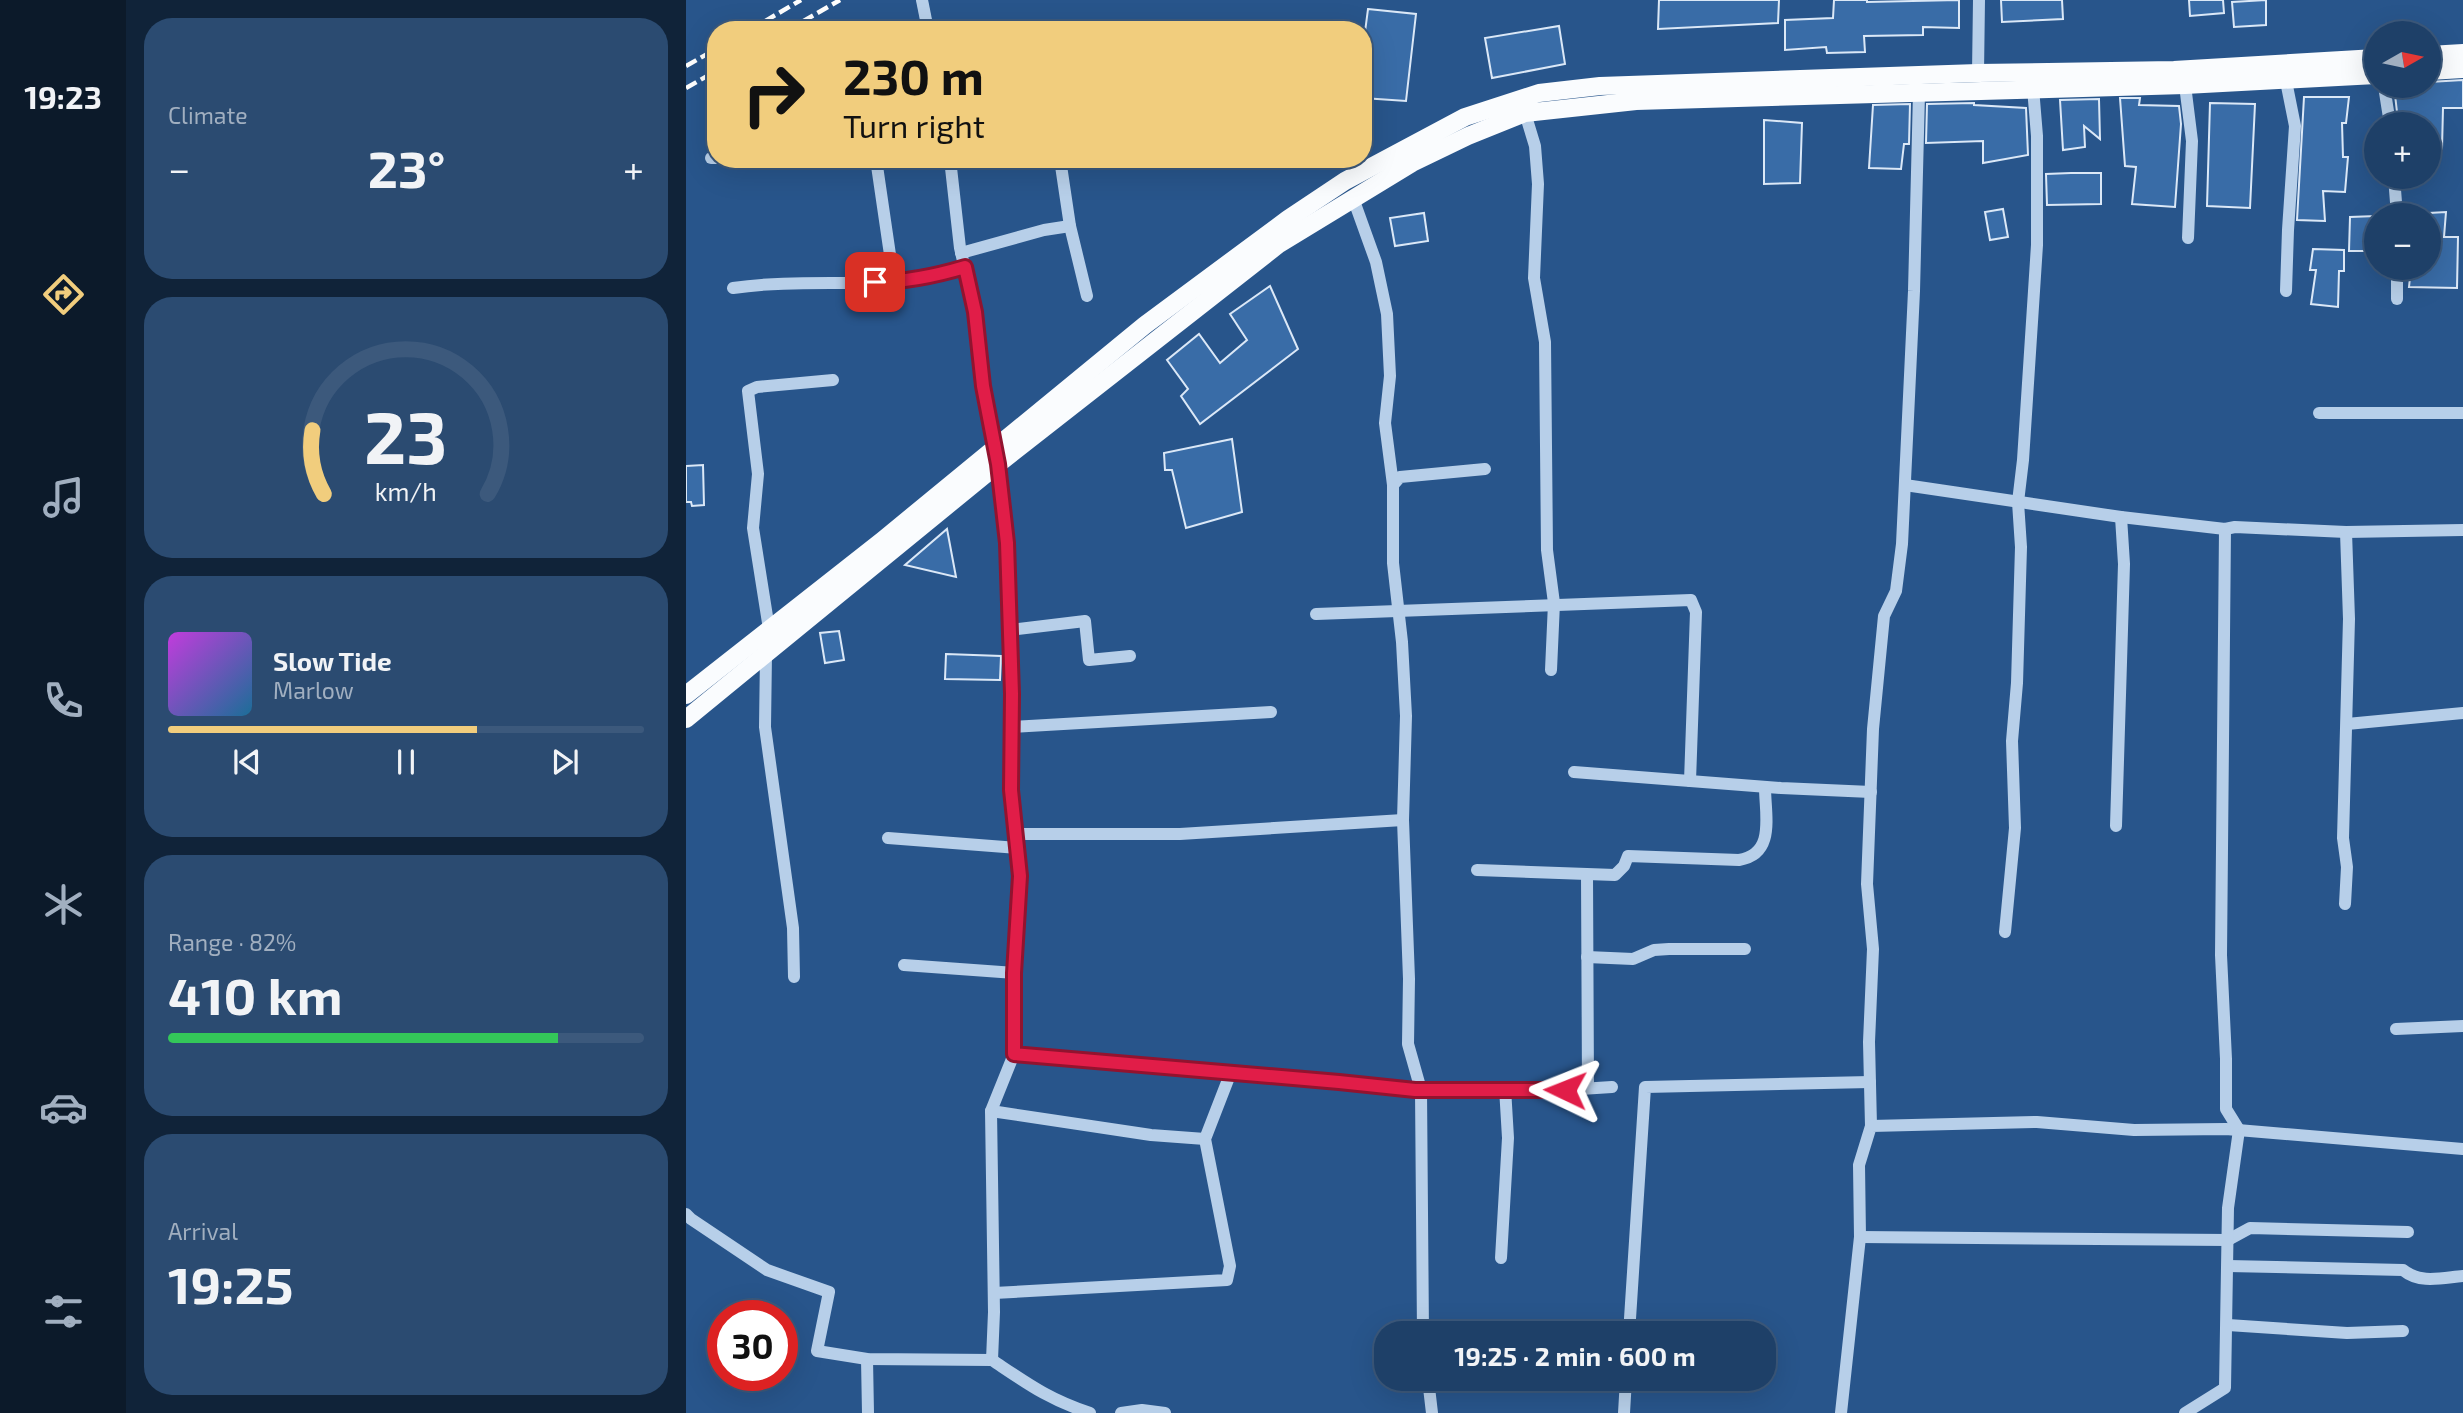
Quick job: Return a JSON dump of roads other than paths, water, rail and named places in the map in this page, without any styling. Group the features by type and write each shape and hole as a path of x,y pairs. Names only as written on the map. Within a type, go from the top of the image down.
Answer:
{"main road":[{"path":"2441,54 2463,53"},
{"path":"1372,167 1465,117 1539,93 1601,86 2174,70 2364,59"},
{"path":"2441,70 2463,69"},
{"path":"686,695 883,541 1279,244 1412,163 1525,113 1636,101 2185,85 2364,76"},
{"path":"686,719 996,457 1145,325 1288,219 1369,168"}],"street":[{"path":"922,0 926,21"},
{"path":"1979,0 1979,74"},
{"path":"2286,81 2295,126 2286,291"},
{"path":"2185,85 2192,141 2188,238"},
{"path":"2005,932 2015,828 2012,740 2017,683 2021,547 2018,502 2037,245 2037,136 2033,88"},
{"path":"1841,1413 1860,1237 1859,1165 1871,1126 1872,949 1867,884 1873,729 1884,616 1896,590 1902,544 1914,291 1919,93"},
{"path":"1525,113 1535,146 1537,171 1534,278 1545,342 1548,550 1554,603 1551,670"},
{"path":"877,168 894,282"},
{"path":"951,168 961,253 975,312 983,386 996,457 1007,543 1011,790 1020,876 1014,973 1014,1054 991,1111 994,1293 992,1360"},
{"path":"1061,168 1070,226 1087,296"},
{"path":"1353,198 1376,262 1387,314 1390,376 1385,423 1392,485 1393,563 1406,716 1404,820 1409,979 1408,1044 1421,1090 1423,1321"},
{"path":"961,253 1044,230 1070,226"},
{"path":"733,288 766,283 894,282 965,267"},
{"path":"2397,280 2397,299"},
{"path":"769,629 753,528 758,474 748,391 757,387 833,380"},
{"path":"2319,413 2463,413"},
{"path":"1392,485 1400,477 1485,469"},
{"path":"1905,485 2121,517 2225,529 2235,527 2346,532 2463,530"},
{"path":"2116,825 2124,564 2121,517"},
{"path":"2185,1413 2225,1388 2228,1208 2239,1130 2226,1109 2221,955 2225,529"},
{"path":"2345,904 2347,867 2343,838 2349,619 2346,532"},
{"path":"1316,614 1554,603 1692,600 1696,612 1690,782"},
{"path":"1010,629 1086,621 1089,660 1130,656"},
{"path":"766,654 765,727 793,928 794,977"},
{"path":"1012,727 1271,712"},
{"path":"2347,724 2463,713"},
{"path":"1574,772 1690,782 1871,792"},
{"path":"1477,870 1615,875 1624,866 1628,856 1739,860 1750,858 1759,852 1766,838 1765,787"},
{"path":"1016,834 1180,834 1404,820"},
{"path":"888,838 1018,848"},
{"path":"1587,875 1588,1088"},
{"path":"1587,957 1633,958 1654,950 1669,949 1745,949"},
{"path":"904,965 1014,973"},
{"path":"2396,1029 2463,1027"},
{"path":"1014,1054 1421,1090 1612,1087"},
{"path":"994,1293 1227,1280 1230,1266 1205,1139 1231,1072"},
{"path":"1630,1321 1645,1087 1870,1082"},
{"path":"1501,1258 1508,1138 1505,1088"},
{"path":"991,1111 1151,1135 1205,1139"},
{"path":"1871,1126 2037,1122 2134,1130 2239,1130 2463,1149"},
{"path":"686,1213 767,1270 829,1292 817,1351 867,1359 992,1360 1040,1393 1090,1413"},
{"path":"1860,1237 2228,1240 2250,1228 2408,1232"},
{"path":"2228,1266 2403,1270 2413,1278 2431,1279 2463,1276"},
{"path":"2228,1325 2347,1333 2403,1331"},
{"path":"867,1359 868,1413"},
{"path":"1430,1391 1432,1413"},
{"path":"1624,1413 1625,1391"},
{"path":"1121,1413 1142,1410 1165,1413"}],"railway":[{"path":"765,21 801,0"},
{"path":"804,21 840,0"},
{"path":"686,66 707,54"},
{"path":"686,88 707,76"}]}
